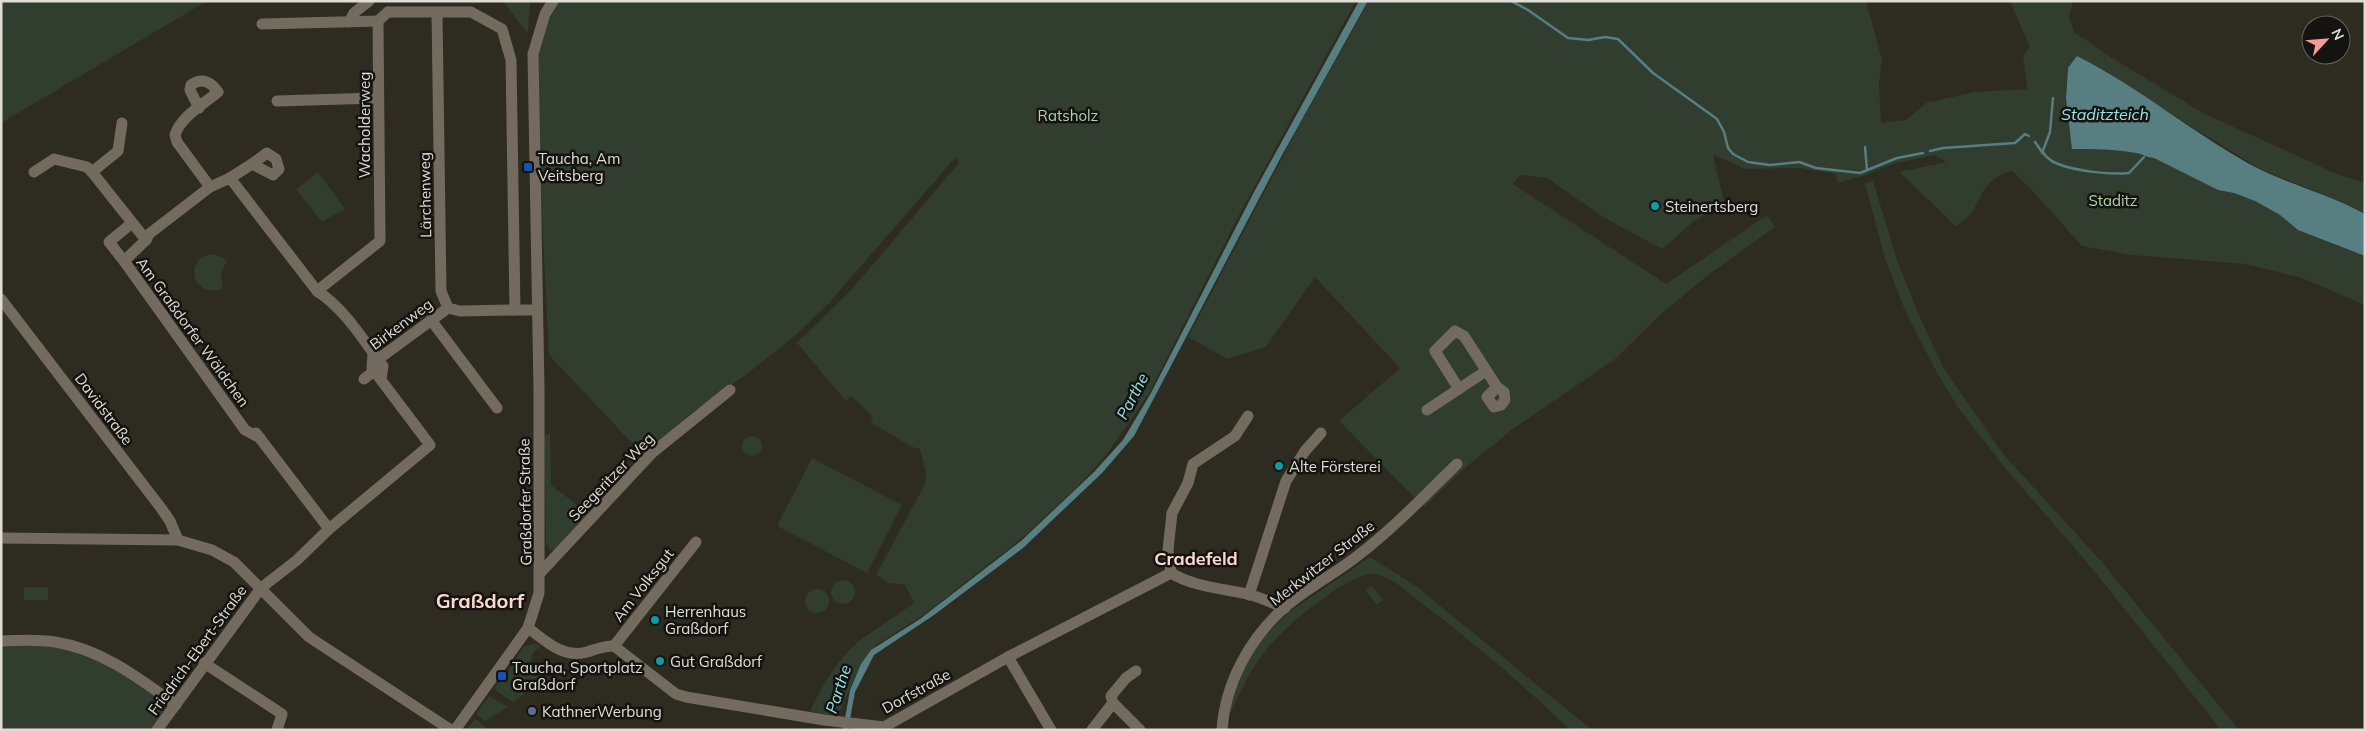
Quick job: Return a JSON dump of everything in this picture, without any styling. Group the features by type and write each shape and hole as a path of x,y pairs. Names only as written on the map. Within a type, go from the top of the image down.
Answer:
{"street":[{"path":"349,22 354,12 369,1"},
{"name":"Graßdorfer Straße","path":"455,730 528,628 539,593 541,572 533,54 545,14 553,1"},
{"path":"262,24 378,21 388,6 423,7 437,13 455,7 471,12 502,29 511,60 515,310"},
{"name":"Lärchenweg","path":"437,13 442,291 448,308"},
{"name":"Wacholderweg","path":"317,291 380,241 378,21"},
{"path":"277,101 378,98"},
{"path":"199,108 182,121 175,135 177,142 210,187"},
{"path":"92,172 118,151 122,123"},
{"path":"34,172 54,159 86,167 146,240"},
{"name":"Am Graßdorfer Wäldchen","path":"124,260 146,240 149,234 210,187 230,178 252,164"},
{"path":"230,178 317,291 333,302 430,444 329,529 297,560 261,588"},
{"name":"Am Graßdorfer Wäldchen","path":"132,222 109,242 124,260 245,430 260,438 329,529"},
{"name":"Davidstraße","path":"1,299 161,508 170,521 178,540"},
{"path":"448,308 460,312 536,310"},
{"name":"Birkenweg","path":"364,378 376,365 448,308"},
{"path":"431,320 497,408"},
{"path":"1459,388 1435,351 1455,331 1464,336 1497,387"},
{"path":"1426,410 1486,371"},
{"name":"Seegeritzer Weg","path":"541,572 652,453 730,390"},
{"path":"1248,416 1234,436 1194,464 1188,483 1172,513 1168,550 1171,572 1183,580 1197,585 1248,595 1284,608"},
{"path":"1248,595 1286,481 1305,451 1321,433"},
{"name":"Merkwitzer Straße","path":"1222,730 1229,689 1240,666 1261,633 1284,608 1355,558 1385,534 1457,464"},
{"path":"1,538 178,540 212,550 234,562 309,637 451,730"},
{"name":"Am Volksgut","path":"614,646 696,542"},
{"name":"Dorfstraße","path":"614,646 676,694 884,728 1008,657 1171,572"},
{"name":"Friedrich-Ebert-Straße","path":"157,730 261,588"},
{"path":"528,628 568,654 586,652 604,646 614,646"},
{"path":"1,641 56,642 82,648 132,673 176,705"},
{"path":"1008,657 1051,730"},
{"path":"204,664 282,714 277,730"},
{"path":"1136,671 1126,678 1111,696 1113,703 1140,730"},
{"path":"1092,730 1113,703"}],"green space":[{"path":"1,1 207,1 1,123"},
{"path":"502,1 530,1 528,34 506,5"},
{"name":"Ratsholz","path":"559,1 1356,1 1239,215 1150,392 1107,454 1084,480 1026,535 925,614 876,645 857,672 841,709 829,715 810,711 837,664 859,641 914,603 905,585 888,583 876,575 925,484 926,473 920,449 912,447 870,422 873,417 851,396 846,401 797,343 852,289 959,163 955,158 829,303 797,334 746,375 694,411 644,456 549,355 538,139 537,67 539,49 550,17"},
{"name":"Staditz","path":"1369,1 1866,1 1882,60 1879,84 1881,123 1906,120 1926,103 1974,92 2027,89 2023,56 2030,47 2010,1 2073,1 2069,17 2074,32 2112,58 2205,114 2337,174 2365,183 2365,214 2344,203 2260,169 2142,96 2106,71 2068,68 2066,97 2109,149 2139,153 2144,157 2154,158 2218,190 2234,193 2255,201 2280,215 2298,230 2365,256 2365,305 2302,278 2245,264 2131,255 2082,246 2030,188 2012,171 2000,175 1991,181 1972,212 1956,226 1899,172 1946,162 1935,155 1892,164 1838,183 1835,174 1800,168 1744,169 1713,154 1724,202 1693,222 1662,249 1603,217 1547,178 1520,175 1513,184 1666,284 1767,215 1775,227 1707,276 1659,316 1614,360 1514,428 1466,467 1424,507 1339,421 1400,368 1315,277 1266,347 1227,359 1188,337 1300,124"},
{"path":"318,172 345,209 322,222 296,189"},
{"path":"1873,181 1898,263 1943,367 2004,455 2101,561 2239,730 2221,730 2095,572 2002,464 1959,409 1936,371 1906,313 1885,259 1865,183"},
{"path":"211,254 222,257 227,261 221,273 223,288 213,291 199,285 195,279 194,271 196,264 202,258"},
{"path":"550,433 551,485 589,514 555,551 549,549 546,541 544,437"},
{"path":"752,436 759,439 762,446 759,453 752,456 745,453 742,446 745,439"},
{"path":"812,458 902,505 867,573 777,526"},
{"path":"1370,557 1416,586 1592,730 1570,730 1480,649 1400,586 1381,575 1374,574 1363,576 1334,591 1301,616 1275,640 1249,676 1225,725 1236,679 1260,641 1289,612"},
{"path":"843,580 848,581 854,587 854,597 848,603 843,604 838,603 832,597 831,592 832,587 838,581"},
{"path":"1372,586 1383,600 1377,605 1365,590"},
{"path":"24,587 48,587 48,600 24,600"},
{"path":"817,589 822,590 828,596 828,606 822,612 817,613 812,612 806,606 805,601 806,596 812,590"},
{"path":"535,643 541,646 532,654 531,663 539,673 547,678 513,702 494,689 502,678 504,679 523,647"},
{"path":"31,644 70,650 120,670 169,704 151,730 1,730 1,645"},
{"path":"489,696 508,707 485,721 476,714"},
{"path":"475,719 486,727 482,730 466,730"}],"water":[{"path":"1359,1 1368,1 1281,157 1134,436 1102,473 1023,548 934,615 874,655 855,692 848,730 843,730 850,690 861,664 871,650 920,619 1021,541 1094,472 1123,440 1151,393 1254,192"},
{"name":"Staditzteich","path":"2077,56 2124,83 2213,142 2259,169 2339,201 2365,214 2365,256 2298,230 2280,215 2255,201 2234,193 2218,190 2154,158 2120,151 2072,149 2066,98 2068,68"}],"waterway":[{"path":"1511,1 1528,10 1568,38 1588,40 1605,37 1618,39 1653,73 1717,119 1724,132 1728,148 1733,154 1748,162 1770,165 1799,162 1816,168 1860,173 1897,158 1923,153"},
{"path":"2042,153 2050,132 2053,98"},
{"path":"1930,151 1943,148 2015,143 2025,134 2029,136"},
{"path":"2035,142 2054,163 2093,172 2129,173 2144,157"},
{"path":"1865,147 1867,170"}],"place":[{"name":"Taucha, Am Veitsberg","path":"528,167"},
{"name":"Steinertsberg","path":"1655,206"},
{"name":"Alte Försterei","path":"1279,466"},
{"name":"Herrenhaus Graßdorf","path":"655,620"},
{"name":"Gut Graßdorf","path":"660,661"},
{"name":"Taucha, Sportplatz Graßdorf","path":"502,676"},
{"name":"KathnerWerbung","path":"532,711"}],"district":[{"name":"Cradefeld","path":"1196,558"},
{"name":"Graßdorf","path":"480,600"}],"water label":[{"name":"Parthe","path":"1132,396"},
{"name":"Parthe","path":"838,689"}]}
